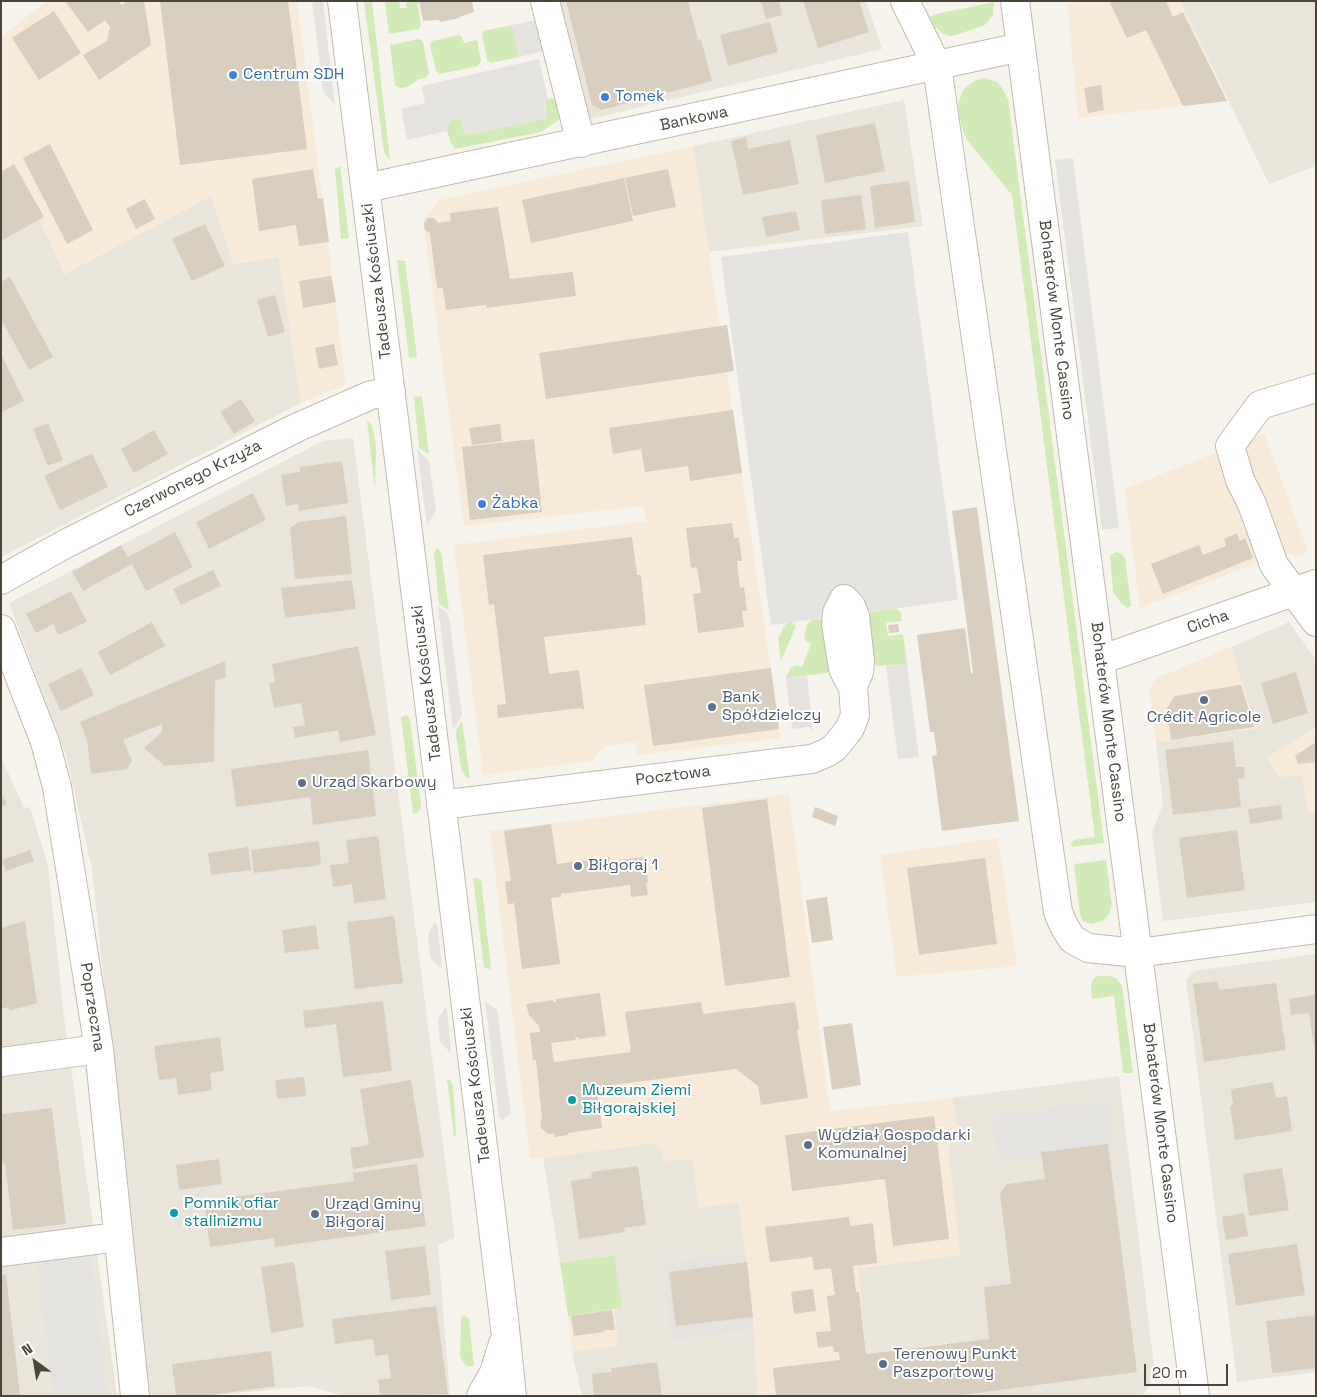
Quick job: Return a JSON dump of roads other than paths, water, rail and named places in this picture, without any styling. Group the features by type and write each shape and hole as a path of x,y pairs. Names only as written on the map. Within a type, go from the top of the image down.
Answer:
{"street":[{"name":"Tadeusza Kościuszki","path":"342,1 506,1333 512,1396"},
{"path":"545,1 581,143"},
{"path":"905,1 937,66 1058,912 1064,926 1072,939 1088,948 1138,952 1316,929"},
{"name":"Bohaterów Monte Cassino","path":"1015,1 1195,1396"},
{"name":"Bankowa","path":"366,188 1021,48"},
{"path":"1316,388 1260,404 1230,446 1240,480 1252,504 1274,565 1304,588 1316,622"},
{"name":"Czerwonego Krzyża","path":"1,580 67,543 296,428 370,395 391,392"},
{"name":"Cicha","path":"1100,660 1304,588"},
{"name":"Poprzeczna","path":"1,629 51,762 64,831 99,1049 135,1396"},
{"name":"Pocztowa","path":"441,805 812,759 834,748 850,728 855,715 854,686"},
{"path":"1,1062 99,1049"},
{"path":"1,1252 118,1237"},
{"path":"481,1396 494,1373 506,1333"}],"place":[{"name":"Centrum SDH","path":"233,75"},
{"name":"Tomek","path":"605,97"},
{"name":"Żabka","path":"482,504"},
{"name":"Crédit Agricole","path":"1204,700"},
{"name":"Bank Spółdzielczy","path":"712,707"},
{"name":"Urząd Skarbowy","path":"302,783"},
{"name":"Biłgoraj 1","path":"578,866"},
{"name":"Muzeum Ziemi Biłgorajskiej","path":"572,1100"},
{"name":"Wydział Gospodarki Komunalnej","path":"808,1145"},
{"name":"Pomnik ofiar stalinizmu","path":"174,1213"},
{"name":"Urząd Gminy Biłgoraj","path":"315,1214"},
{"name":"Terenowy Punkt Paszportowy","path":"883,1364"}]}
